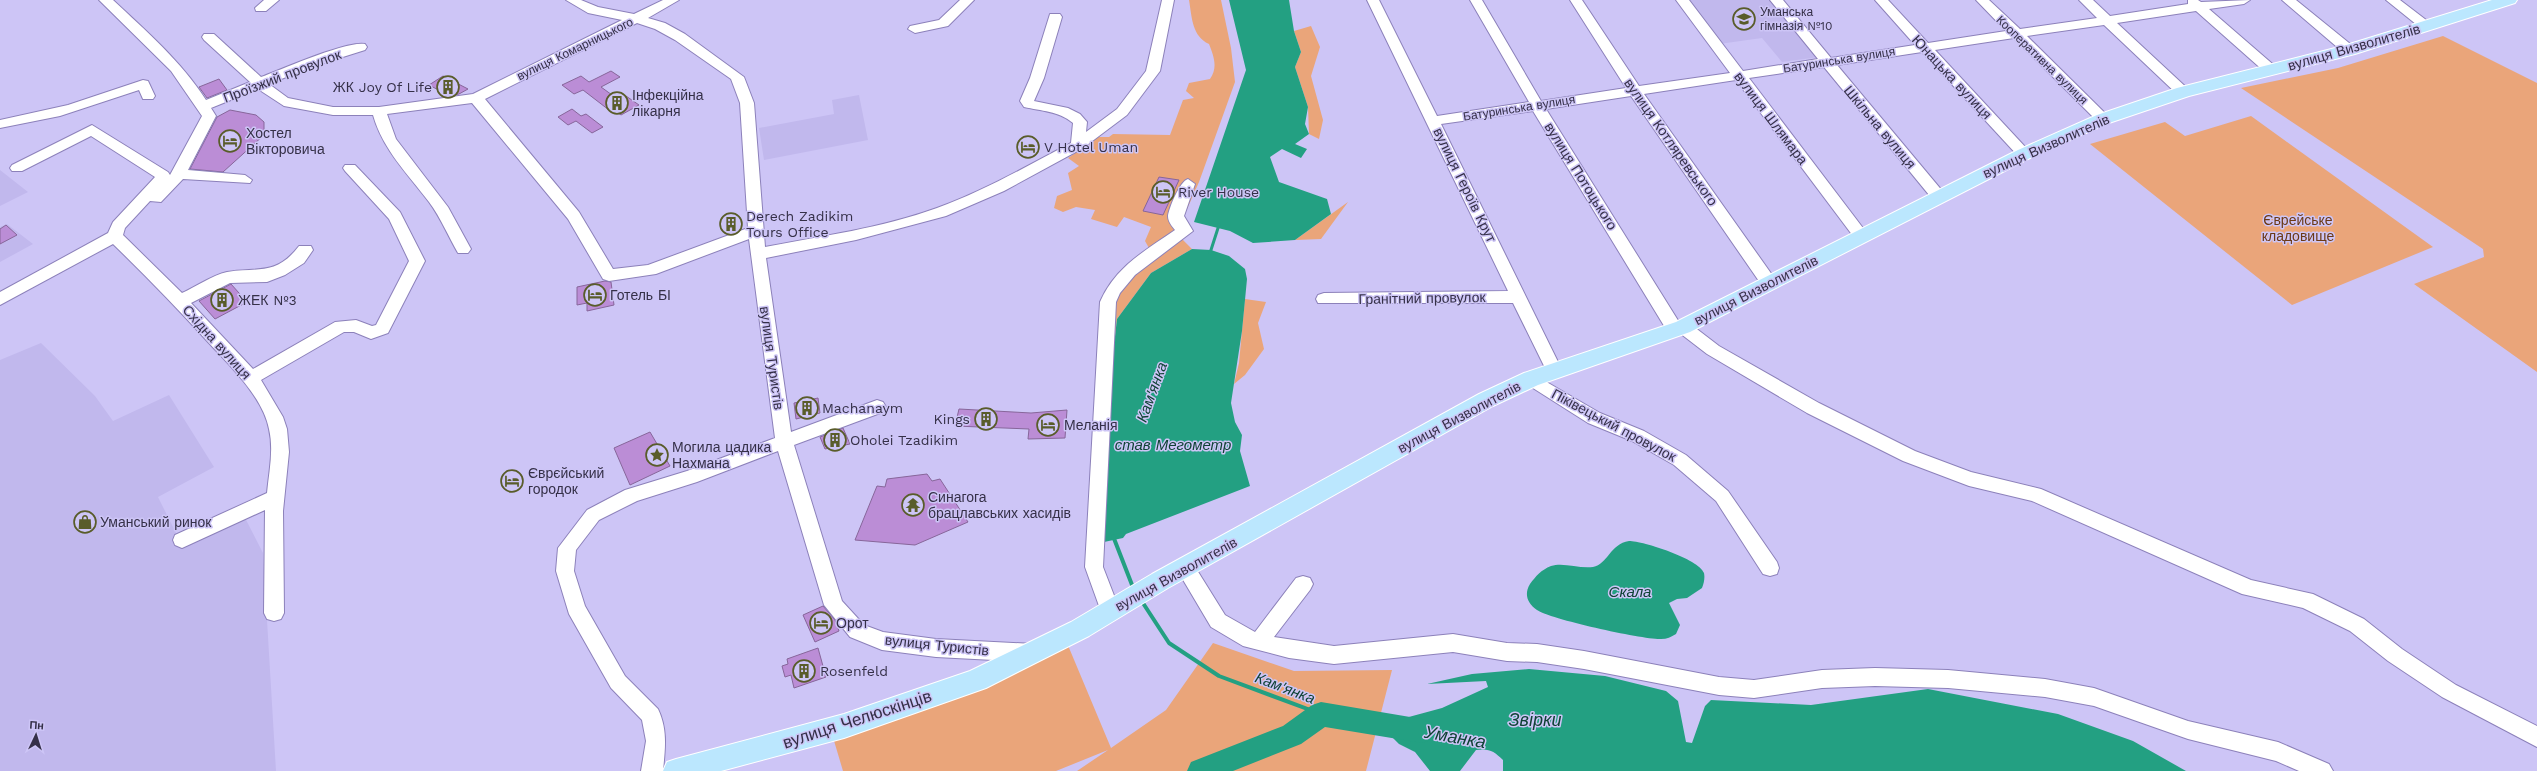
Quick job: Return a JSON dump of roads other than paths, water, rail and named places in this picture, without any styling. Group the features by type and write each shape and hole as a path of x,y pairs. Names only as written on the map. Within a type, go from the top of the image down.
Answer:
{"main road":[{"name":"вулиця Визволителів","path":"1034,653 1468,409 1531,379 1554,370 1679,328 2024,154 2102,119 2183,92 2349,50 2502,1"},
{"name":"вулиця Челюскінців","path":"676,771 844,726 977,680 1034,653"}],"street":[{"path":"105,0 158,48 190,84 209,116 206,125 178,174 167,190 133,211"},
{"path":"261,8 272,0"},
{"name":"вулиця Туристів","path":"572,0 599,14 637,18 660,26 709,57 737,77 747,103 758,254 784,441 834,606 857,631 882,641 936,648 1034,653"},
{"name":"вулиця Комарницького","path":"209,37 258,83 284,102 333,111 379,111 476,98 673,0"},
{"path":"914,29 943,23 968,0"},
{"path":"758,254 856,235 941,212 999,188 1078,145 1122,112 1153,70 1168,0"},
{"name":"вулиця Героїв Крут","path":"1373,0 1434,121 1554,370"},
{"name":"вулиця Потоцького","path":"1476,0 1537,105 1679,328"},
{"name":"вулиця Котляревського","path":"1576,0 1635,91 1769,283"},
{"name":"вулиця Шлямара","path":"1682,0 1861,236"},
{"name":"Шкільна вулиця","path":"1776,0 1826,62 1940,197"},
{"name":"Юнацька вулиця","path":"1881,0 1923,48 2024,154"},
{"name":"Кооперативна вулиця","path":"1982,0 2102,119"},
{"path":"2085,0 2183,92"},
{"name":"Батуринська вулиця","path":"1434,121 2107,20 2195,3 2244,0"},
{"path":"2288,0 2349,50"},
{"path":"2392,0 2427,26"},
{"path":"2195,3 2271,70"},
{"path":"1055,17 1037,78 1027,101 1029,104 1065,110 1074,115 1080,122 1078,145"},
{"name":"Проїзжий провулок","path":"204,106 258,83 360,47"},
{"path":"0,124 22,121 107,97 143,84 148,96"},
{"path":"476,98 574,216 609,275 619,276 650,270 756,231"},
{"path":"379,111 382,128 392,147 442,210 463,249"},
{"path":"0,299 115,236 118,226 160,182 161,172 92,130 17,168"},
{"path":"251,378 341,326 356,326 371,334 382,329 401,295 417,261 395,216 350,168"},
{"path":"178,174 245,180"},
{"path":"1115,608 1094,567 1108,302 1111,289 1125,274 1185,231 1177,222 1176,216 1188,184"},
{"name":"Східна вулиця","path":"115,236 180,301 251,378 274,417 278,429 280,452 275,497 274,613"},
{"path":"180,301 227,278 267,276 279,272 298,259 305,250"},
{"name":"Гранітний провулок","path":"1324,299 1519,297"},
{"path":"1679,328 1712,350 1813,408 1909,456 1969,479 2034,494 2174,557 2249,588 2306,600 2357,625 2395,655 2449,691 2537,737"},
{"name":"Піківецький провулок","path":"1531,379 1594,418 1638,436 1680,460 1722,496 1770,568"},
{"path":"652,771 656,741 651,716 618,682 576,608 565,571 567,548 593,515 631,495 691,477 878,407"},
{"path":"182,540 275,497"},
{"path":"1185,568 1218,621 1233,631 1259,642 1334,655 1453,643 1508,652 1537,653 1584,660 1719,686 1754,689 1822,678 1875,677 1948,679 2045,688 2094,698 2188,730 2278,752 2322,771"},
{"path":"1259,642 1303,584"}],"water":[{"path":"1229,0 1289,0 1294,31 1301,52 1295,67 1308,107 1305,124 1309,134 1295,144 1307,149 1301,158 1282,149 1270,157 1279,182 1327,199 1331,214 1295,240 1253,243 1230,231 1194,222 1246,70"},
{"name":"став Мегометр","path":"1192,249 1211,250 1229,256 1245,269 1247,279 1242,331 1231,403 1235,422 1242,435 1240,451 1250,486 1126,534 1123,538 1104,542 1111,371 1117,319 1151,273"},
{"name":"Скала","path":"1629,541 1658,547 1682,557 1692,562 1704,573 1702,588 1687,598 1677,599 1669,603 1680,625 1676,634 1671,637 1665,639 1652,638 1598,628 1545,614 1537,610 1529,601 1527,595 1528,588 1534,578 1544,569 1556,565 1593,567 1602,562 1617,546"},
{"name":"Звірки","path":"1529,669 1605,676 1666,691 1678,701 1686,742 1692,743 1705,706 1711,700 1811,705 1928,689 2058,714 2133,741 2186,771 1503,771 1503,760 1494,752 1484,749 1476,750 1460,771 1430,771 1415,752 1399,744 1392,737 1394,721 1442,708 1488,687 1486,681 1427,684 1472,674"}],"waterway":[{"name":"Кам'янка","path":"1210,253 1219,225"},
{"name":"Кам'янка","path":"1113,536 1134,590"},
{"name":"Кам'янка","path":"1141,600 1169,643 1219,676 1321,714"},
{"name":"Уманка","path":"1201,771 1292,735 1321,714 1422,731"}],"place":[{"name":"Уманська гімназія №10","path":"1744,19"},
{"name":"ЖК Joy Of Life","path":"448,87"},
{"name":"Інфекційна лікарня","path":"617,103"},
{"name":"Хостел Вікторовича","path":"230,141"},
{"name":"V Hotel Uman","path":"1028,147"},
{"name":"River House","path":"1163,192"},
{"name":"Derech Zadikim Tours Office","path":"731,224"},
{"name":"Готель БІ","path":"595,295"},
{"name":"ЖЕК №3","path":"222,300"},
{"name":"Machanaym","path":"807,408"},
{"name":"Kings","path":"986,419"},
{"name":"Меланія","path":"1048,425"},
{"name":"Oholei Tzadikim","path":"835,440"},
{"name":"Могила цадика Нахмана","path":"657,455"},
{"name":"Єврєйський городок","path":"512,481"},
{"name":"Синагога брацлавських хасидів","path":"913,505"},
{"name":"Уманський ринок","path":"85,522"},
{"name":"Орот","path":"821,623"},
{"name":"Rosenfeld","path":"804,671"}],"park label":[{"name":"Єврейське кладовище","path":"2298,228"}]}
